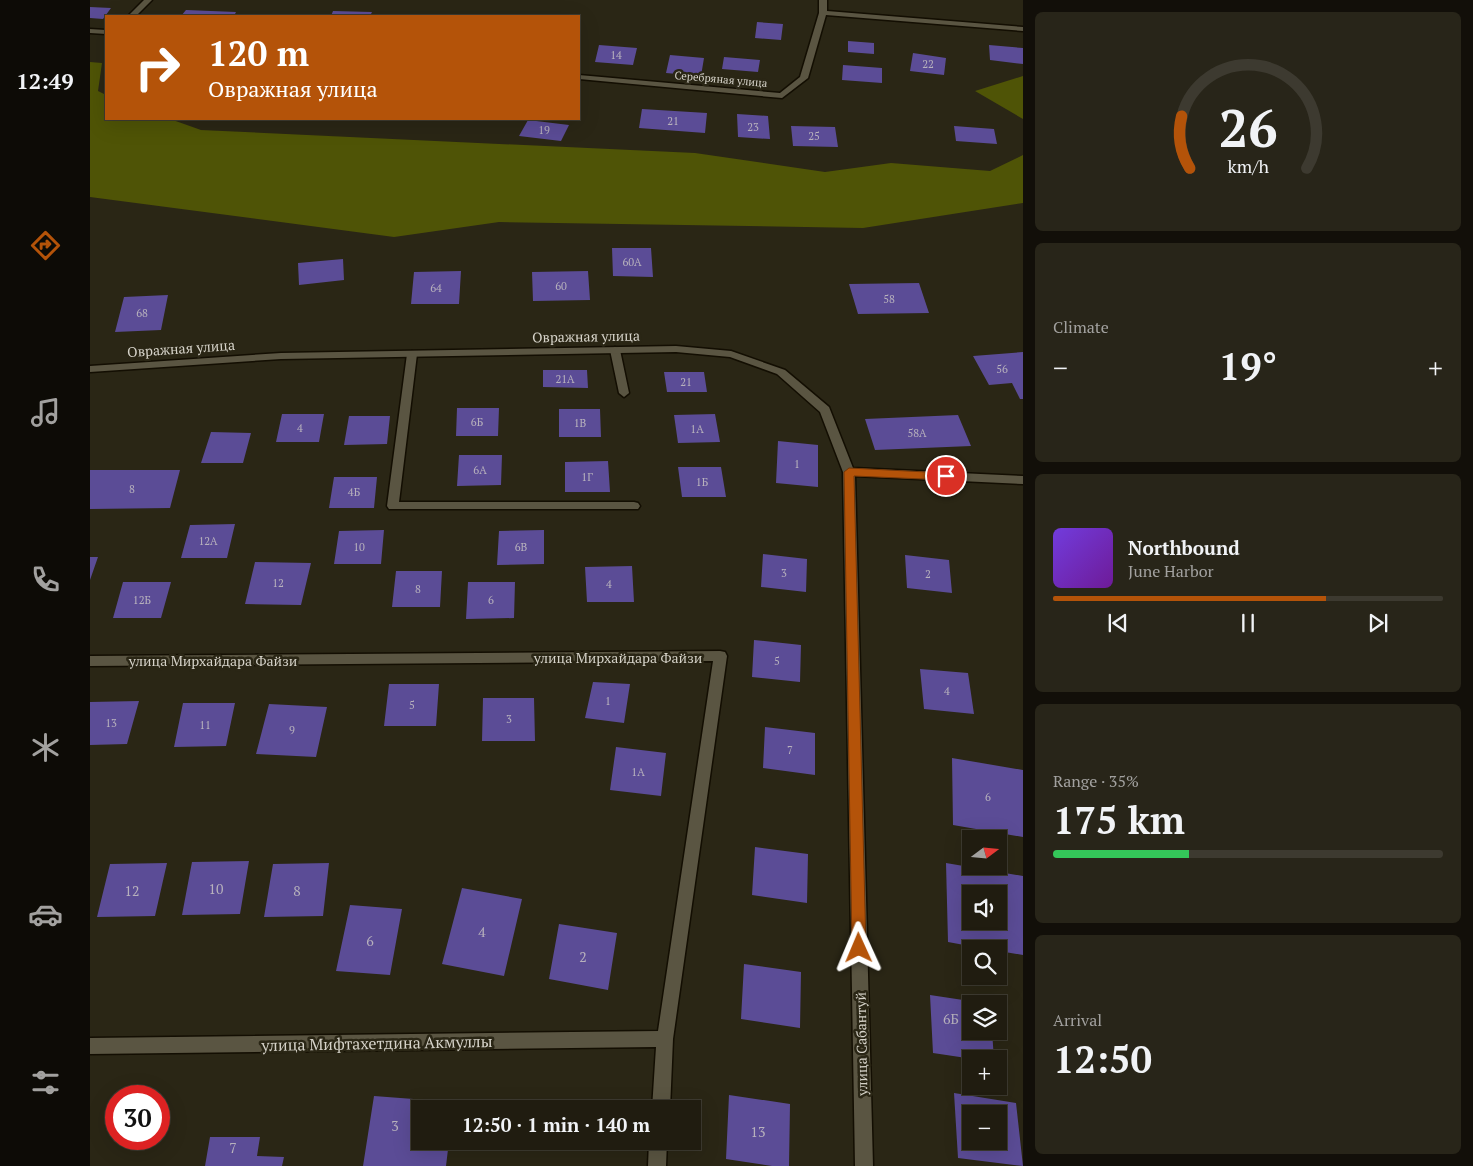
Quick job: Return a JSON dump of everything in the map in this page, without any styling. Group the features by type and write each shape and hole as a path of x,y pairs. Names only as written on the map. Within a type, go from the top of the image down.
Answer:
{"street":[{"path":"133,15 148,0"},
{"name":"Серебряная улица","path":"580,76 782,96 804,78 823,13 823,0"},
{"path":"823,13 1023,30"},
{"path":"90,31 105,32"},
{"name":"Овражная улица","path":"90,369 281,356 676,349 731,354 782,372 825,410 849,472"},
{"path":"615,350 624,393"},
{"path":"412,354 393,506 634,506"},
{"path":"849,472 1023,480"},
{"name":"улица Сабантуй","path":"849,472 864,1166"},
{"name":"улица Мирхайдара Файзи","path":"90,661 720,656 665,1039 661,1100"},
{"name":"улица Мифтахетдина Акмуллы","path":"90,1046 665,1039"},
{"path":"657,1166 658,1150"}],"shaded area":[{"path":"90,62 102,63 98,91 105,94 105,120 173,120 201,130 695,153 825,172 891,163 990,171 1023,155 1023,203 863,228 499,222 394,237 90,197"},
{"path":"1023,76 1023,119 975,91"}],"building":[{"path":"90,7 111,8 103,19 90,18"},
{"path":"186,10 236,12 234,15 182,15"},
{"path":"333,11 372,12 370,15 331,15"},
{"path":"757,22 783,24 781,40 755,38"},
{"path":"848,41 874,43 874,54 848,52"},
{"path":"599,45 637,48 633,65 595,62"},
{"path":"989,45 1023,48 1023,64 990,60"},
{"path":"913,53 946,58 944,75 910,71"},
{"path":"670,55 704,58 701,76 666,73"},
{"path":"724,57 760,60 758,72 722,69"},
{"path":"843,65 882,68 882,83 842,80"},
{"path":"642,109 707,113 705,133 639,128"},
{"path":"737,114 768,116 770,139 738,137"},
{"path":"528,120 569,125 561,141 519,136"},
{"path":"791,126 835,127 838,147 793,146"},
{"path":"954,126 994,129 997,144 956,141"},
{"path":"612,248 651,248 653,277 613,276"},
{"path":"343,259 344,280 299,285 298,263"},
{"path":"461,271 459,304 411,304 414,272"},
{"path":"588,271 590,300 533,301 532,272"},
{"path":"919,283 929,313 858,314 849,284"},
{"path":"168,295 161,330 115,332 124,297"},
{"path":"1023,352 1023,399 1020,399 1012,383 989,385 973,356"},
{"path":"543,370 587,370 588,388 543,387"},
{"path":"664,372 704,372 707,392 667,392"},
{"path":"457,408 499,408 498,436 456,436"},
{"path":"559,409 600,409 601,437 559,437"},
{"path":"282,414 324,414 319,442 276,442"},
{"path":"715,414 720,442 678,443 674,415"},
{"path":"958,415 971,446 875,450 865,419"},
{"path":"349,416 390,416 387,444 344,445"},
{"path":"211,432 251,433 243,463 201,463"},
{"path":"778,441 818,445 818,487 776,483"},
{"path":"459,455 502,455 501,485 457,486"},
{"path":"608,461 610,492 565,492 565,462"},
{"path":"678,467 721,467 726,497 682,497"},
{"path":"90,470 180,470 170,508 90,509"},
{"path":"334,477 377,477 374,508 329,508"},
{"path":"235,524 227,558 181,558 190,525"},
{"path":"384,530 381,564 334,564 339,531"},
{"path":"544,530 544,564 497,565 499,531"},
{"path":"763,554 807,559 806,592 761,587"},
{"path":"905,555 949,560 952,593 907,588"},
{"path":"90,557 98,557 90,580"},
{"path":"255,562 311,563 301,605 245,604"},
{"path":"632,566 634,602 587,602 585,567"},
{"path":"396,571 442,571 440,607 392,607"},
{"path":"123,582 171,582 161,618 113,618"},
{"path":"468,582 515,582 514,618 466,619"},
{"path":"754,640 801,645 800,682 752,677"},
{"path":"920,669 968,673 974,714 924,709"},
{"path":"593,682 630,684 624,723 585,718"},
{"path":"389,684 439,684 436,726 384,726"},
{"path":"483,698 534,698 535,741 482,741"},
{"path":"139,701 127,744 90,745 90,702"},
{"path":"183,703 235,703 226,746 174,747"},
{"path":"269,704 327,707 316,757 256,754"},
{"path":"765,727 815,733 815,775 763,768"},
{"path":"616,747 666,753 661,796 610,790"},
{"path":"952,758 1023,770 1023,837 1008,834 1008,830 982,830 953,825"},
{"path":"755,847 808,854 807,903 752,895"},
{"path":"249,861 240,914 182,915 192,862"},
{"path":"167,863 155,916 97,917 110,864"},
{"path":"329,863 323,916 264,917 273,864"},
{"path":"946,863 962,866 962,875 1008,875 1008,873 1023,876 1023,955 1007,952 1007,940 962,940 962,945 948,942"},
{"path":"462,888 522,899 504,976 442,964"},
{"path":"350,905 402,909 390,975 336,971"},
{"path":"559,924 617,933 608,990 549,979"},
{"path":"744,964 801,972 800,1028 741,1019"},
{"path":"930,995 962,1000 962,1040 993,1040 993,1050 962,1050 962,1057 933,1053"},
{"path":"954,1093 1016,1103 1023,1166 958,1158"},
{"path":"729,1095 790,1104 789,1166 772,1166 726,1159"},
{"path":"374,1096 427,1100 411,1100 411,1150 448,1150 446,1166 363,1166"},
{"path":"210,1137 260,1137 257,1156 284,1157 282,1166 205,1166"}],"route":[{"path":"859,948 849,472 946,476"}]}
